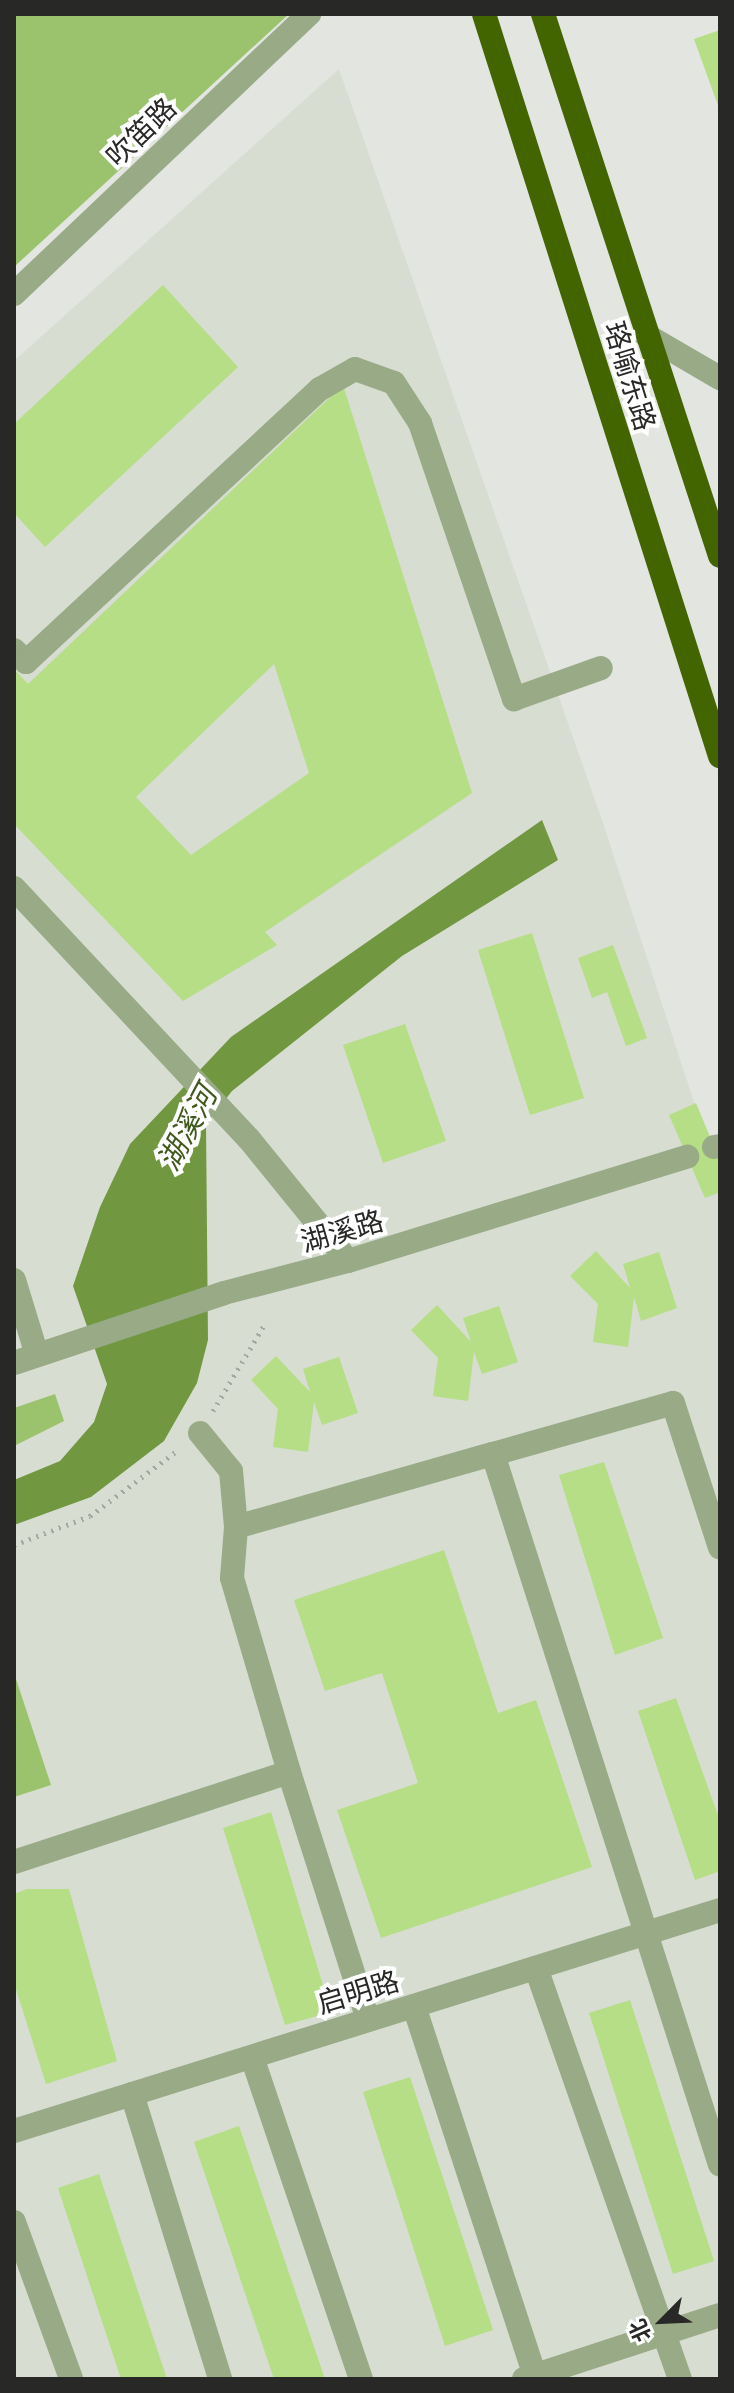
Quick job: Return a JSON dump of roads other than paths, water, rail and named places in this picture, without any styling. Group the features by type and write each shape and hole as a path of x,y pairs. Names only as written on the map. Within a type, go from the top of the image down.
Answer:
{"highway":[{"name":"珞喻东路","path":"484,14 720,756"},
{"name":"珞喻东路","path":"543,14 720,556"}],"street":[{"name":"吹笛路","path":"14,294 309,14"},
{"path":"646,335 720,378"},
{"path":"14,650 26,662 320,389 355,369 394,383 420,423 514,699 601,668"},
{"path":"14,888 249,1139 348,1261"},
{"name":"湖溪路","path":"26,1359 224,1293 348,1261 687,1157"},
{"path":"14,1280 26,1359"},
{"path":"236,1527 673,1403 720,1548"},
{"path":"200,1433 231,1471 236,1527 232,1578 289,1772 368,2020"},
{"path":"493,1454 720,2165"},
{"path":"14,1862 289,1772"},
{"name":"启明路","path":"14,2131 720,1910"},
{"path":"536,1968 680,2379"},
{"path":"414,2006 531,2378 720,2315"},
{"path":"252,2057 361,2379"},
{"path":"132,2094 220,2379"},
{"path":"14,2222 71,2379"}],"water":[{"name":"湖溪河","path":"542,820 558,860 402,956 232,1091 206,1124 208,1340 197,1383 164,1441 91,1497 14,1525 14,1480 60,1461 94,1422 107,1384 73,1286 100,1207 130,1144 231,1037"}]}
